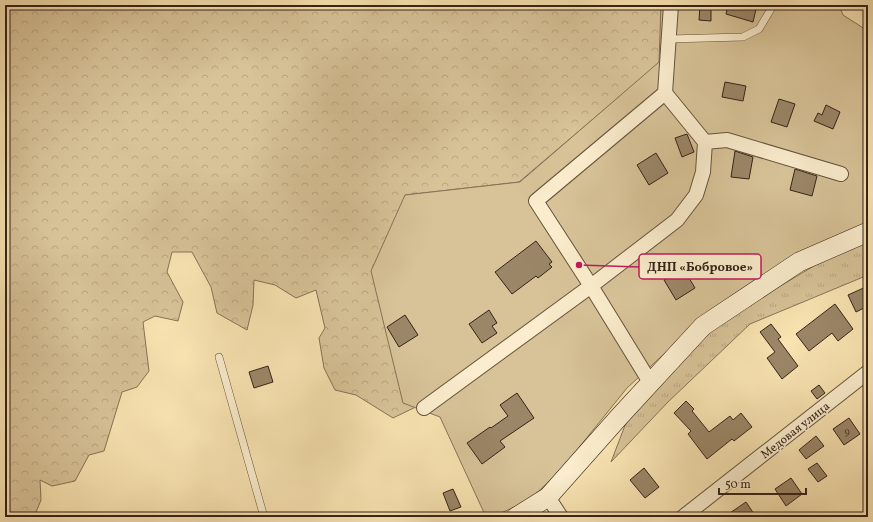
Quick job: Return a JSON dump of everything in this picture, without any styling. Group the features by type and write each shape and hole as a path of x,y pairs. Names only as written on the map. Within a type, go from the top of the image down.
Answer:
{"main road":[{"path":"516,517 548,497 650,382 703,326 799,262 868,232"}],"street":[{"path":"424,408 591,286 677,220 696,195 703,172 705,142 665,93 671,5"},
{"path":"650,382 591,286 536,201 665,93"},
{"path":"705,142 727,140 841,174"},
{"name":"Медовая улица","path":"683,517 868,372"},
{"path":"548,497 561,517"}],"lane":[{"path":"669,39 742,37 759,29 772,5"},
{"path":"218,357 264,517"}],"green space":[{"path":"5,5 661,5 660,62 519,182 405,195 424,403 393,418 356,395 335,390 324,368 319,338 325,328 316,290 296,298 275,285 254,280 253,305 247,330 217,313 211,287 192,252 172,252 167,272 183,302 178,321 155,316 143,322 149,371 137,387 122,392 104,451 89,455 75,481 52,486 40,480 41,500 34,517 5,517"},
{"path":"661,5 839,5 843,15 868,31 868,224 700,321 627,388 560,471 528,501 492,517 486,517 440,417 403,403 371,271 405,195 520,182 659,62"},
{"path":"868,240 868,275 750,324 668,402 611,462 629,415 708,329 834,254"}],"building":[{"path":"700,5 711,5 711,21 699,20"},
{"path":"728,5 757,5 753,22 726,14"},
{"path":"725,82 746,86 743,101 722,97"},
{"path":"779,99 795,104 787,127 771,122"},
{"path":"826,105 840,112 833,129 814,121 818,113 822,115"},
{"path":"687,134 694,152 682,157 675,138"},
{"path":"735,151 753,157 749,179 731,177"},
{"path":"656,153 668,173 649,185 637,165"},
{"path":"795,169 817,176 812,196 790,190"},
{"path":"536,241 552,262 549,264 552,267 538,278 536,276 512,294 495,272"},
{"path":"683,268 695,288 676,300 664,280"},
{"path":"868,286 868,306 856,312 848,295"},
{"path":"835,304 853,329 838,341 832,333 809,351 796,334"},
{"path":"489,310 497,323 492,326 497,333 482,343 469,324"},
{"path":"405,315 418,335 399,347 387,327"},
{"path":"771,324 781,337 778,339 798,366 782,379 767,358 775,352 760,332"},
{"path":"268,366 273,382 254,388 249,372"},
{"path":"819,385 825,393 817,399 811,391"},
{"path":"517,393 534,418 500,441 505,447 482,464 467,443 508,416 500,405"},
{"path":"686,401 694,409 692,411 709,432 730,416 733,420 741,413 752,427 734,441 732,439 707,459 688,434 691,431 674,413"},
{"path":"849,418 860,434 844,445 833,429"},
{"path":"816,436 824,446 806,459 799,450"},
{"path":"817,463 827,476 818,482 808,469"},
{"path":"644,468 659,487 645,498 630,480"},
{"path":"791,478 802,494 786,506 775,489"},
{"path":"453,489 461,507 450,511 443,493"},
{"path":"746,502 756,517 724,517"}],"place":[{"name":"ДНП «Бобровое»","path":"579,265"}]}
